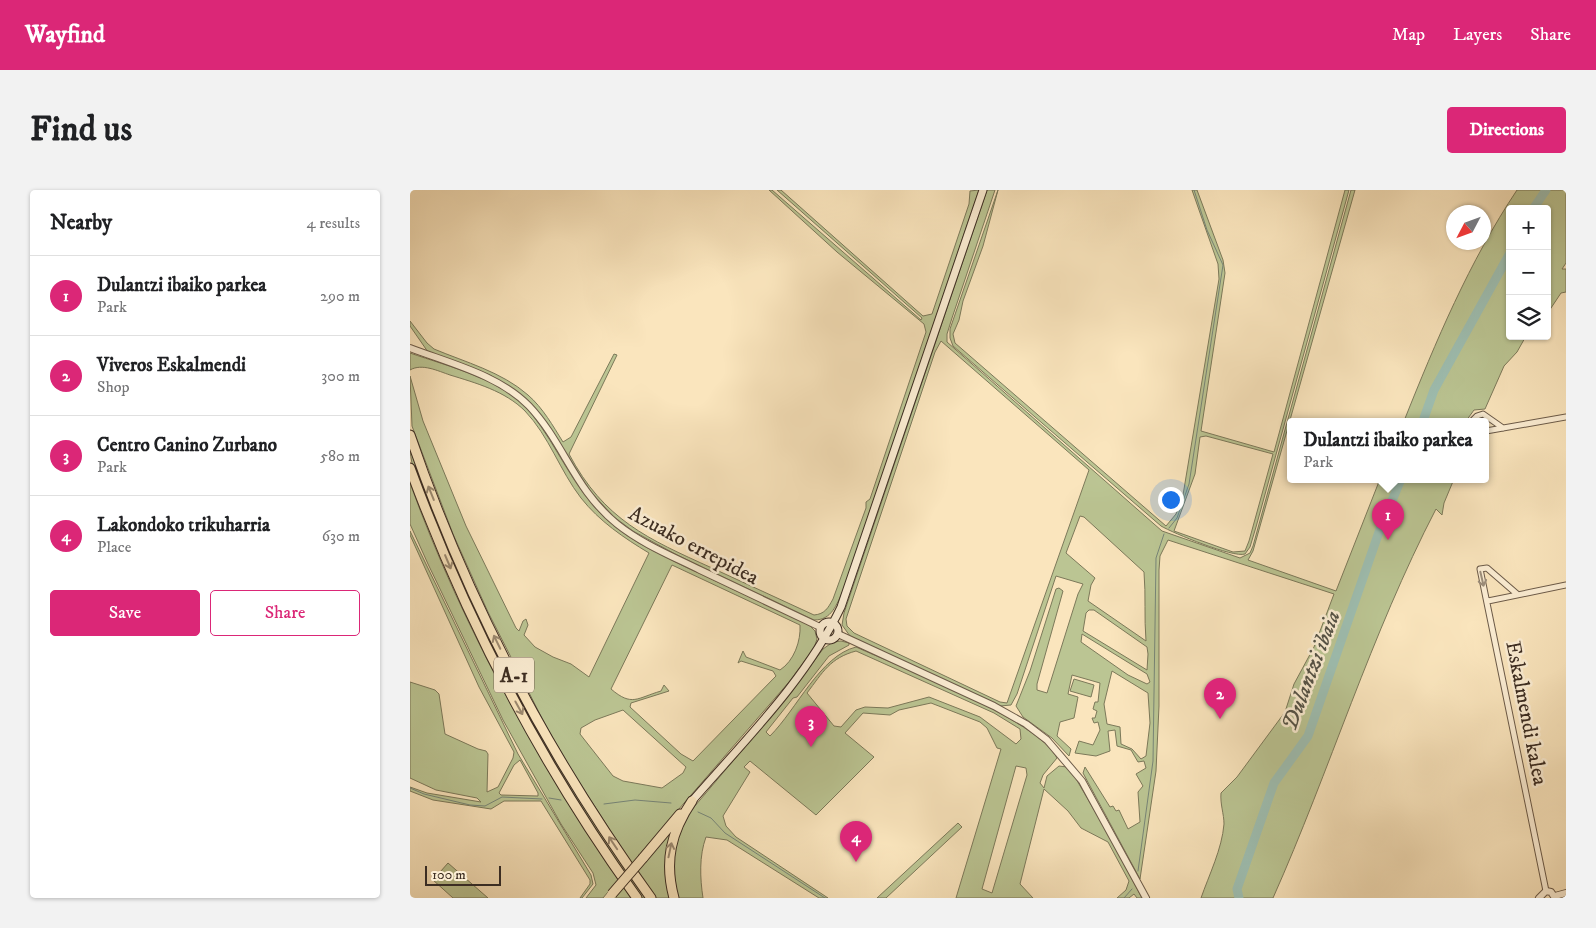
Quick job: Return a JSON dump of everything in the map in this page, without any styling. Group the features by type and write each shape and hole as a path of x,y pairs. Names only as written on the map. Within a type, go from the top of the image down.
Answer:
{"highway":[{"name":"A-1","path":"410,435 460,563 514,674 578,788 650,898"},
{"name":"A-1","path":"410,468 450,566 508,689 568,794 637,898"},
{"path":"610,896 692,801"},
{"path":"674,898 668,857 676,831 692,801"}],"main road":[{"path":"692,801 787,690 834,622 849,587 983,190"},
{"path":"826,622 834,622 837,626 838,634 830,640 824,639 820,634 820,627 826,622"}],"street":[{"name":"Azuako errepidea","path":"410,348 487,378 519,398 542,423 572,473 592,500 628,532 667,554 820,627"},
{"path":"1475,418 1483,414 1504,428"},
{"path":"1489,430 1566,417"},
{"name":"Eskalmendi kalea","path":"1517,594 1487,568 1480,569 1546,891"},
{"path":"1488,601 1566,585"},
{"path":"838,634 994,706 1026,724 1047,740 1082,781 1146,898"},
{"path":"1539,898 1546,891 1551,892 1555,897 1566,893"}],"green space":[{"path":"769,190 772,190 921,320 922,318 777,190 781,190 923,316 932,314 969,204 970,191 979,190 843,591 829,615 814,620 677,555 633,531 614,517 589,490 535,409 524,397 490,375 428,352 410,326 410,321 434,349 483,368 518,387 528,395 547,417 563,442 571,437 614,354 617,355 569,454 597,496 630,525 648,537 814,615 824,612 833,599 866,508 866,502 870,499 926,332 924,324 837,252"},
{"path":"987,190 995,190 952,318 947,334 947,342 1162,531 1240,558 1250,553 1287,422 1287,431 1253,551 1248,560 1336,591 1378,483 1452,483 1444,503 1442,515 1436,509 1391,605 1294,850 1273,898 1201,898 1223,833 1221,793 1237,777 1285,712 1294,684 1314,647 1334,594 1168,540 1160,556 1159,570 1159,706 1156,771 1140,879 1083,773 1085,767 1110,807 1113,806 1116,811 1119,810 1128,829 1140,822 1138,792 1143,786 1136,774 1146,768 1144,761 1138,762 1131,750 1117,746 1115,730 1108,731 1110,751 1096,756 1075,753 1079,741 1093,745 1100,730 1098,722 1094,723 1092,718 1095,718 1097,711 1093,709 1095,702 1098,702 1100,683 1072,675 1068,694 1078,697 1074,718 1060,722 1057,736 1071,749 1069,756 1052,738 1023,717 1016,706 1030,671 1056,589 1059,588 1063,591 1037,684 1037,690 1047,693 1078,594 1083,584 1056,576 1017,694 1011,705 1000,706 850,636 842,625 844,613","holes":["941,341 1089,470 1007,703 1000,702 854,633 847,626 846,619 935,352","1080,516 1084,517 1144,572 1146,641 1088,601 1091,585 1095,578 1066,553","1089,610 1094,610 1147,647 1147,670 1083,631 1086,613","1082,634 1147,674 1150,682 1147,684 1128,675 1081,642","1112,671 1148,693 1150,723 1146,756 1141,759 1132,749 1121,744 1120,727 1107,724 1104,704"]},
{"path":"998,190 983,246 953,334 955,343 1166,526 1176,514 1183,495 1219,279 1218,264 1192,190 1197,190 1223,260 1225,273 1201,431 1274,452 1345,190 1349,190 1256,527 1250,547 1245,554 1238,554 1216,549 1161,526 953,346 950,338 950,329","holes":["1206,436 1273,454 1245,551 1233,552 1174,531 1195,474 1200,437"]},
{"path":"1351,190 1355,190 1291,418 1288,418"},
{"path":"1517,190 1566,190 1566,263 1562,269 1566,269 1566,292 1561,293 1551,308 1551,205 1508,205"},
{"path":"1506,207 1506,340 1524,340 1517,352 1504,366 1485,409 1474,410 1468,418 1405,418 1454,302 1481,250 1491,250 1491,233"},
{"path":"410,353 458,369 506,391 531,413 541,426 575,481 594,506 627,536 677,563 799,620 815,631 817,639 814,648 789,682 639,855 645,860 676,824 671,898 656,898 572,771 547,728 488,612 453,534 412,426 410,376 423,421 466,526 516,628 519,631 523,621 526,619 528,625 524,635 535,647 571,664 589,677 649,553 612,528 588,506 574,488 541,431 517,404 490,388 470,381 425,367 410,370","holes":["672,565 800,625 796,650 780,670 746,657 743,651 738,663 741,661 773,671 776,676 693,761 681,754 630,707 631,703 669,691 664,685 661,691 635,699 624,698 611,689","623,710 686,767 683,773 662,788 623,781 613,776 580,734 581,728 595,720"]},
{"path":"410,446 492,640 646,898 641,898 584,810 506,674 482,627 421,489 413,467"},
{"path":"410,483 454,592 507,697 566,799 631,898 612,898 615,895 612,887 603,898 586,898 596,885 593,873 561,824 503,720 428,564 410,524"},
{"path":"410,531 518,754 591,875 593,884 582,898 580,898 590,884 590,880 541,801 504,801 491,809 433,800 410,791 410,787 427,793 481,802 477,798 436,790 410,778 410,682 435,690 439,694 445,734 486,751 488,754 487,792 498,787 513,758 514,752 479,687 410,535","holes":["520,760 538,796 501,795 499,793 514,765"]},
{"path":"841,641 849,643 849,645 829,656 797,697 793,698 766,732 770,736 820,672 843,652 856,647 903,667 966,695 996,711 1023,727 1044,743 1057,758 1043,775 1040,783 1044,788 1047,776 1059,766 1067,767 1072,772 1142,898 1137,898 1134,894 1129,898 1117,898 1126,890 1129,881 1108,842 1081,828 1068,811 1044,789 1020,884 1033,898 956,898 1001,749 997,748 987,728 980,722 931,703 899,710 890,715 863,713 845,733 874,757 816,815 750,761 744,767 750,772 723,816 726,826 736,837 828,898 819,898 727,840 706,837 701,867 703,898 678,898 672,872 676,842 689,813 788,696 823,649 833,642","holes":["856,651 994,713 1020,729 1021,739 1016,744 980,717 929,697 888,708 865,707 856,710 841,727 834,726 807,693 833,662","1016,766 1026,768 1027,775 992,893 982,889"]},
{"path":"1074,679 1094,685 1091,697 1070,691"},
{"path":"958,823 962,827 886,898 877,898"},
{"path":"448,863 488,898 453,898 433,880"}],"waterway":[{"path":"1169,528 1177,518 1189,484 1223,265 1207,230 1194,190"},
{"name":"Dulantzi ibaia","path":"1536,205 1546,190"},
{"name":"Dulantzi ibaia","path":"1424,418 1434,390 1506,260"},
{"name":"Dulantzi ibaia","path":"1239,898 1237,889 1274,783 1308,736 1379,532 1399,483"},
{"path":"1138,871 1153,761 1156,558 1164,534"},
{"path":"410,788 424,794 470,805 485,806 502,797 542,799"},
{"path":"549,798 561,800"},
{"path":"604,804 635,800 671,803"},
{"path":"698,812 711,818 725,833 825,898"},
{"path":"1124,898 1132,889"}],"place":[{"name":"Dulantzi ibaiko parkea","path":"1388,540"},
{"name":"Viveros Eskalmendi","path":"1220,719"},
{"name":"Centro Canino Zurbano","path":"811,747"},
{"name":"Lakondoko trikuharria","path":"856,862"}]}
